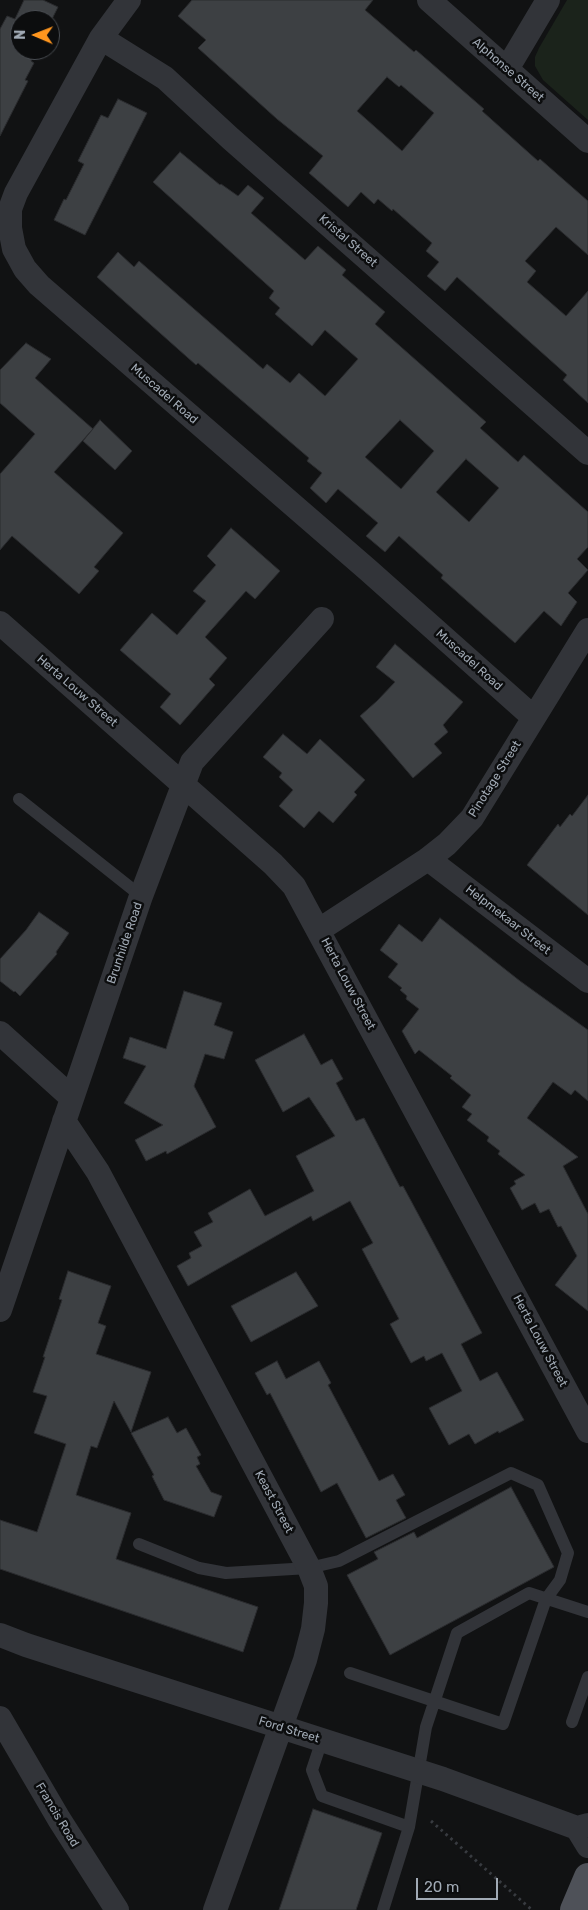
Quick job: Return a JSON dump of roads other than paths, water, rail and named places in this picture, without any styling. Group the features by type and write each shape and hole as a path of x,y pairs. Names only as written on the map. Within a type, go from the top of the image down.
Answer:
{"main road":[{"path":"574,1910 588,1877"}],"street":[{"name":"Muscadel Road","path":"129,0 101,38 16,193 10,209 10,228 14,249 25,269 39,285 368,570 533,718"},
{"name":"Alphonse Street","path":"429,0 588,140"},
{"path":"507,69 548,0"},
{"name":"Kristal Street","path":"101,38 165,78 230,138 588,453"},
{"name":"Brunhilde Road","path":"0,1310 141,896 192,762 322,619"},
{"name":"Herta Louw Street","path":"0,623 273,864 294,886 588,1431"},
{"name":"Pinotage Street","path":"319,930 428,859 447,844 472,818 588,630"},
{"name":"Helpmekaar Street","path":"428,859 588,981"},
{"path":"0,1033 72,1098"},
{"name":"Keast Street","path":"64,1121 98,1172 309,1568 316,1586 313,1630 304,1660 215,1910"},
{"name":"Ford Street","path":"0,1635 507,1801 584,1833"},
{"name":"Francis Road","path":"0,1718 59,1819 117,1910"}],"lane":[{"path":"19,799 141,896"},
{"path":"139,1544 199,1568 226,1573 309,1568 338,1561 511,1473 538,1485 568,1552 560,1580 546,1599 503,1724 350,1672"},
{"path":"383,1910 409,1827 426,1726 457,1633 529,1593 588,1612"},
{"path":"572,1722 588,1677"},
{"path":"322,1740 312,1770 322,1796 409,1827"}]}
